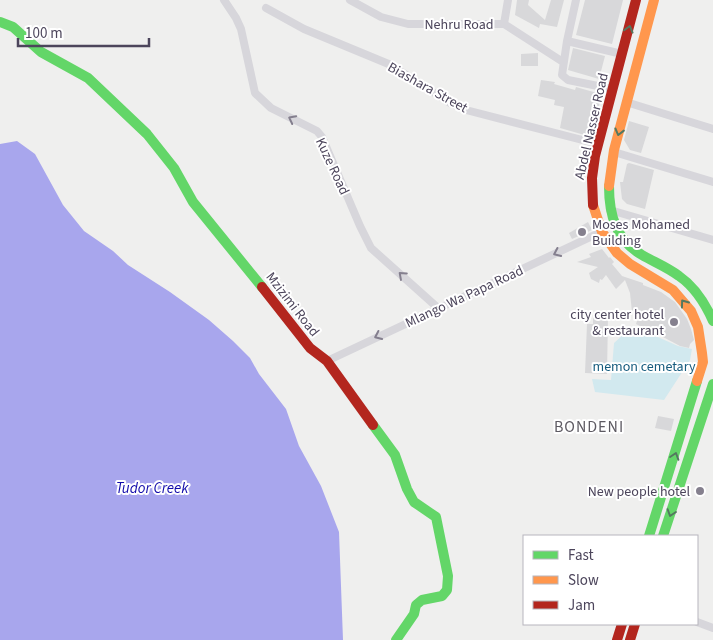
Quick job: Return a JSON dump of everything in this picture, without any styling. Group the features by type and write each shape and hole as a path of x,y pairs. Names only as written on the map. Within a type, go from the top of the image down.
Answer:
{"main road":[{"name":"Abdel Nasser Road","path":"636,0 598,144 592,194 596,219 601,232 622,258 662,282 680,296 698,327 703,349 703,362 699,381 649,535"},
{"name":"Abdel Nasser Road","path":"654,0 614,152 609,184 610,210 615,228 622,238 632,248 664,266 691,285 702,298 713,321"},
{"name":"Mzizimi Road","path":"0,22 13,27 41,52 88,78 147,134 174,168 192,202 234,251 310,348 327,361 395,455 407,489 414,502 433,514 437,520 448,576 447,590 442,596 422,600 416,605 414,614 396,640"},
{"path":"663,535 713,384"},
{"path":"620,639 622,625"},
{"path":"630,640 635,625"}],"street":[{"name":"Kuze Road","path":"224,0 241,29 255,93 271,108 316,131 322,137 371,248 438,308"},
{"name":"Nehru Road","path":"350,0 381,17 408,24 504,24 563,62"},
{"path":"504,24 508,0"},
{"path":"576,0 562,74 566,79 613,89"},
{"name":"Biashara Street","path":"266,8 304,29 391,66 450,103 466,110 598,144"},
{"path":"567,41 622,54"},
{"path":"626,102 713,129"},
{"path":"614,152 713,182"},
{"path":"610,210 713,240"},
{"name":"Mlango Wa Papa Road","path":"327,361 601,232"},
{"path":"698,622 713,628"}],"green space":[{"name":"memon cemetary","path":"633,326 678,346 692,349 690,360 664,400 595,392 592,379 611,380 614,343"}],"water":[{"name":"Tudor Creek","path":"17,141 35,154 63,205 84,231 113,251 128,265 209,320 233,341 250,358 259,374 286,409 299,446 321,486 339,532 343,640 0,640 0,144"}],"building":[{"path":"517,0 529,0 528,5 545,20 551,0 564,0 557,27 540,24 539,28 515,15"},
{"path":"585,0 623,0 612,44 576,35"},
{"path":"573,48 605,56 599,79 568,70"},
{"path":"538,53 538,66 521,66 521,54"},
{"path":"541,80 555,82 554,84 575,90 576,87 597,93 601,99 588,136 560,128 564,107 554,105 555,100 538,96"},
{"path":"629,121 649,127 641,153 630,150 624,140"},
{"path":"627,164 654,170 645,209 627,204 622,199 620,182 623,182"},
{"name":"Moses Mohamed Building","path":"588,222 592,230 572,239 569,233"},
{"path":"602,249 614,262 612,264 622,276 643,283 643,285 661,292 675,302 687,319 691,329 694,340 689,348 680,346 649,328 636,324 639,315 632,312 630,293 625,280 616,289 606,275 602,280 600,279 599,283 591,279 589,273 598,267 577,262 591,257 589,254"},
{"path":"593,315 608,316 607,374 585,373 587,324 593,324"},
{"path":"658,416 674,419 671,431 655,428"}],"traffic: fast":[{"path":"0,22 13,27 41,52 88,78 147,134 174,168 193,202 262,287"},
{"path":"609,186 610,207 613,217 620,234 626,242 642,255 685,280 699,296 713,321"},
{"path":"649,535 697,381"},
{"path":"663,535 713,384"},
{"path":"373,425 395,455 407,489 414,502 436,517 448,576 447,590 442,596 422,600 416,605 414,614 396,640"}],"traffic: slow":[{"path":"609,186 614,150 654,0"},
{"path":"593,205 602,232 617,253 630,264 673,290 691,311 698,327 703,362 697,381"}],"traffic: jam":[{"path":"593,205 592,178 595,156 636,0"},
{"path":"262,287 310,348 327,361 373,425"},
{"path":"617,640 622,625"},
{"path":"630,640 635,625"}],"place":[{"name":"Moses Mohamed Building","path":"582,232"},
{"name":"city center hotel & restaurant","path":"674,322"},
{"name":"New people hotel","path":"700,491"}],"district":[{"name":"BONDENI","path":"589,426"}]}
